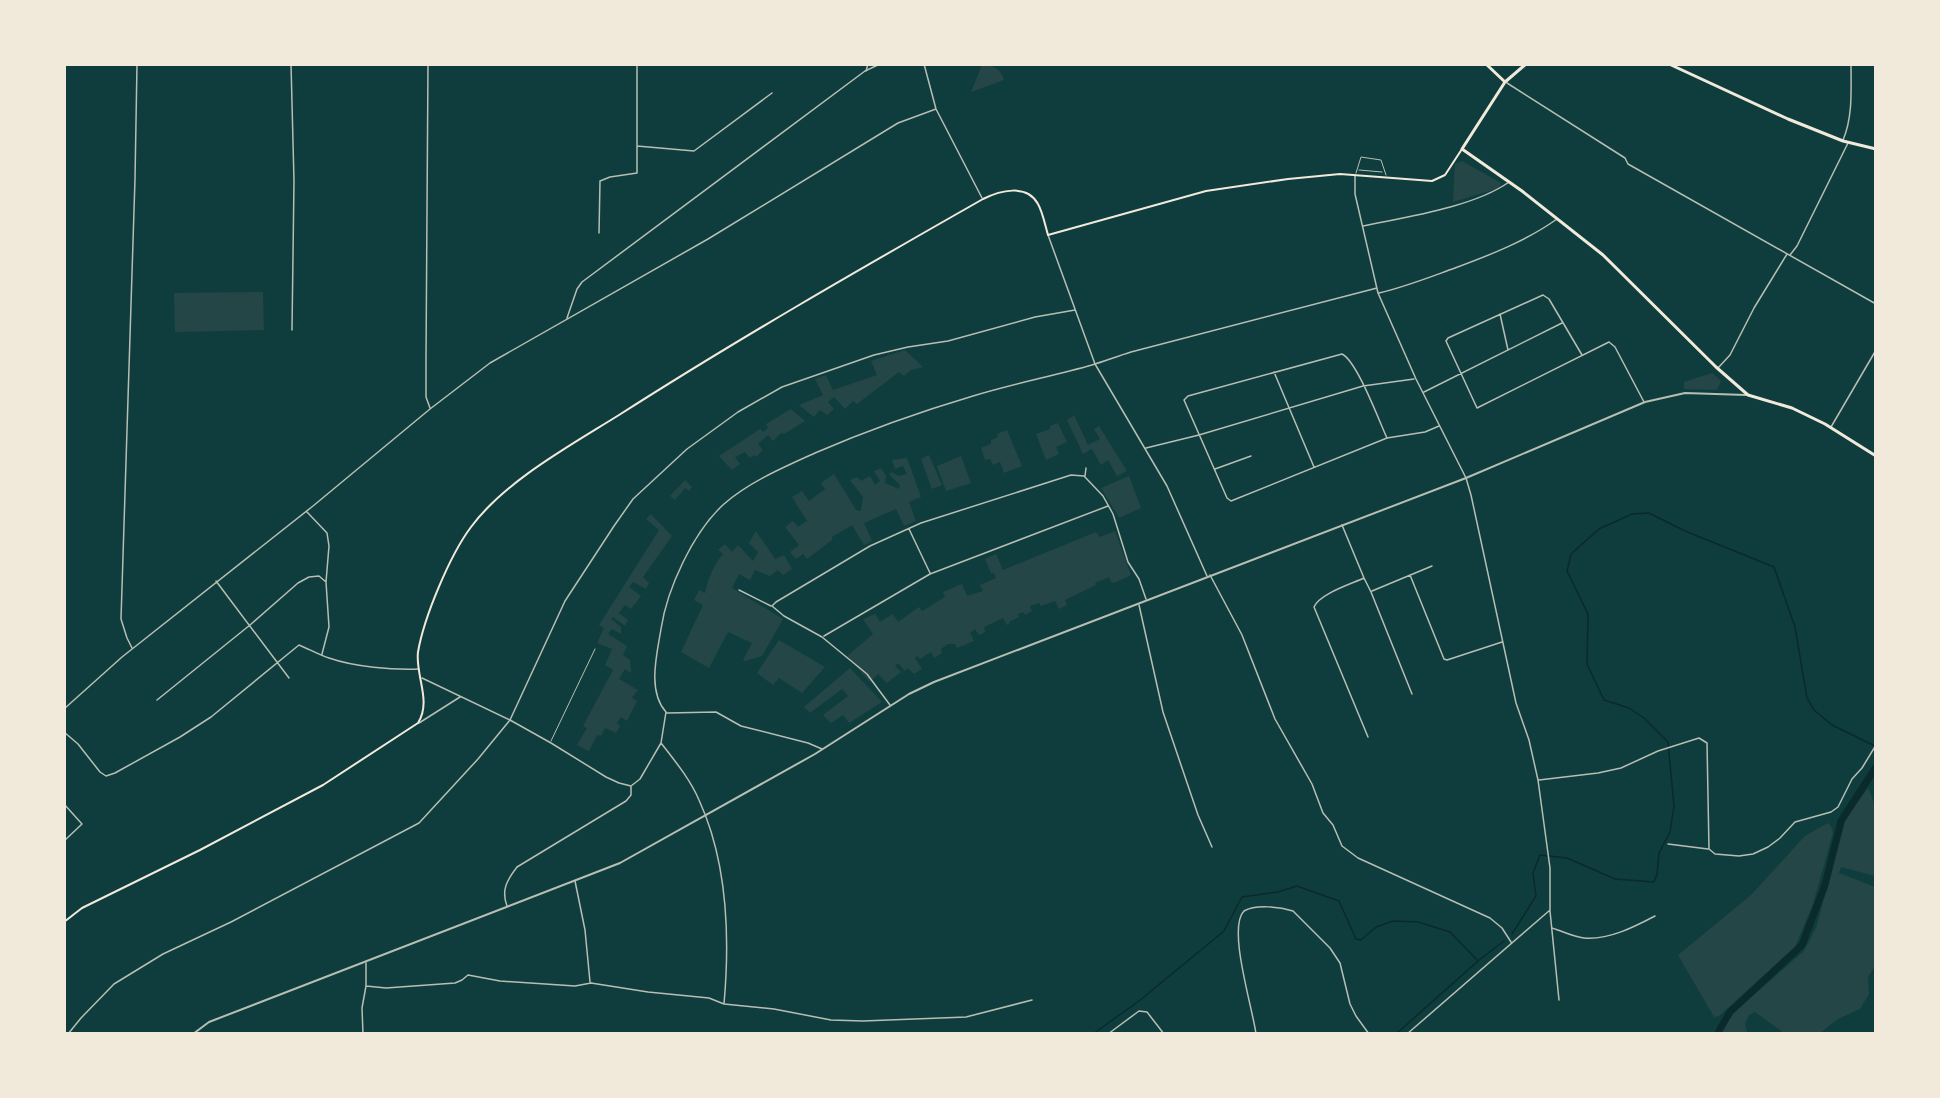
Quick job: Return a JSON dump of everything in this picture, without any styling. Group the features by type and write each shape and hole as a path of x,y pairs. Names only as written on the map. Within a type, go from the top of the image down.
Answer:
{"main road":[{"path":"1486,64 1505,82"},
{"path":"64,922 82,908 200,850 323,785 418,723 424,708 418,654 423,631 439,588 458,548 471,527 491,504 560,452 814,297 983,199 1008,190 1029,194 1038,203 1048,236 1206,191 1322,175 1355,174 1426,181 1437,180 1445,175 1505,82 1526,64"},
{"path":"1669,64 1788,119 1843,141 1875,149"},
{"path":"1462,150 1509,182 1616,267 1718,369 1749,395 1792,408 1831,427 1875,456"}],"street":[{"path":"133,649 121,619 137,64"},
{"path":"291,64 294,181 292,330"},
{"path":"428,64 426,397 430,409"},
{"path":"599,233 600,180 637,173 637,64"},
{"path":"865,71 868,64"},
{"path":"567,319 582,282 865,71 880,64"},
{"path":"924,64 936,109 983,199"},
{"path":"1843,141 1847,131 1851,98 1851,64"},
{"path":"1505,82 1625,158 1628,164 1875,304"},
{"path":"637,146 694,151 772,93"},
{"path":"64,709 216,581 307,511 430,409 490,363 708,239 898,123 936,109"},
{"path":"1718,369 1730,355 1754,308 1788,255 1797,246 1848,142"},
{"path":"1355,174 1355,194 1378,293 1416,379 1466,478 1472,495 1516,703 1538,780 1550,868 1550,910 1559,1000"},
{"path":"1362,226 1449,207 1495,191 1509,182"},
{"path":"1378,293 1484,257 1540,231 1557,219"},
{"path":"1048,236 1095,364 1170,492 1209,575 1242,635 1275,719 1312,784 1323,813 1333,825 1342,846 1367,863 1490,918 1502,928 1511,943"},
{"path":"822,749 808,743 741,726 716,712 666,712 660,706 655,684 664,614 685,559 702,530 723,505 741,491 792,463 861,433 974,396 1095,364 1131,352 1377,288"},
{"path":"1582,355 1548,299 1543,295 1447,339 1460,375 1477,408 1480,408 1582,355 1606,342 1611,342 1645,402"},
{"path":"68,1034 114,984 162,954 231,922 419,823 464,775 510,720 565,601 633,499 687,449 738,412 782,387 836,367 908,346 948,341 1035,317 1075,310"},
{"path":"1500,314 1508,351"},
{"path":"1423,393 1563,323"},
{"path":"1831,427 1874,356 1875,350"},
{"path":"1387,438 1364,386 1349,359 1342,354 1186,397 1184,402 1228,499 1233,501 1387,438 1425,432 1440,426"},
{"path":"1274,371 1314,468"},
{"path":"1146,448 1199,435 1364,386 1416,379"},
{"path":"193,1034 209,1022 629,858 822,749 890,706 934,682 1466,478 1645,402 1685,393 1749,395"},
{"path":"1214,470 1251,456"},
{"path":"1084,476 1086,468"},
{"path":"772,606 870,546 909,529 1071,475 1084,476 1109,505 1128,562 1139,579 1146,600"},
{"path":"822,637 930,574 1109,505"},
{"path":"307,511 327,533 326,582 329,627 322,655"},
{"path":"1342,525 1412,694"},
{"path":"909,529 930,574"},
{"path":"1371,592 1432,566"},
{"path":"1410,575 1444,659 1447,660 1502,642"},
{"path":"156,700 250,625 298,583 309,577 319,576 326,582"},
{"path":"1364,578 1323,597 1315,603 1314,607 1368,737"},
{"path":"216,581 289,678"},
{"path":"739,590 772,606 784,616 822,637 867,674 890,706"},
{"path":"1138,603 1163,712 1198,814 1212,847"},
{"path":"64,732 78,744 100,772 106,776 180,737 211,717 299,645 346,663 396,669 419,669"},
{"path":"420,676 510,720 606,777 631,786"},
{"path":"411,728 460,697"},
{"path":"631,786 640,779 661,743 666,712"},
{"path":"1538,780 1621,768 1658,751 1699,738 1707,743 1709,849"},
{"path":"661,743 678,764 696,793 713,839 725,906 727,965 723,1004"},
{"path":"1668,844 1701,850 1709,849 1715,854 1754,854 1780,838 1795,822 1831,812 1838,807 1852,779 1862,768 1875,745"},
{"path":"507,907 504,899 505,884 517,867 626,801 631,795 631,786"},
{"path":"64,804 82,824 64,841"},
{"path":"575,881 585,930 591,983"},
{"path":"1256,1034 1238,944 1238,919 1244,911 1258,908 1293,911 1330,948 1340,963 1350,1004 1369,1034"},
{"path":"1407,1034 1550,910"},
{"path":"1552,928 1582,938 1594,938 1623,931 1655,916"},
{"path":"363,1034 362,1008 366,986 366,962"},
{"path":"366,986 386,988 455,983 468,975 500,981 575,986 591,983 709,998 723,1004 774,1009 831,1020 863,1021 966,1017 1032,1000"},
{"path":"1107,1034 1143,1010 1164,1034"}],"lane":[{"path":"1355,174 1361,157 1381,160 1386,177"},
{"path":"1357,170 1384,172"},
{"path":"551,743 595,650"}],"shaded area":[{"path":"982,65 996,68 1004,80 971,92"},
{"path":"1462,161 1501,183 1499,188 1453,202 1455,164"},
{"path":"263,292 264,330 175,332 174,293"},
{"path":"905,350 923,367 911,370 904,376 899,372 857,404 853,401 845,409 834,397 828,402 834,409 827,415 820,410 814,417 799,405 823,395 815,379 826,375 833,390 877,375 871,361"},
{"path":"1712,373 1721,381 1717,390 1684,389 1684,382"},
{"path":"791,409 805,421 784,434 781,433 773,441 768,435 758,444 763,450 756,457 754,455 750,458 745,452 735,457 740,464 732,470 719,456 760,429 763,432 768,428 766,424"},
{"path":"1074,415 1088,445 1100,439 1094,429 1099,426 1127,471 1117,476 1108,460 1101,465 1092,449 1083,454 1067,420"},
{"path":"1058,423 1067,442 1056,447 1059,454 1046,460 1036,434"},
{"path":"1007,430 1022,466 1004,473 1000,462 993,465 990,459 985,460 981,448 991,444 991,440 998,437 997,434"},
{"path":"929,455 942,485 932,489 921,459"},
{"path":"961,456 971,483 946,491 937,466"},
{"path":"907,458 921,497 909,502 916,521 904,526 896,509 864,523 872,541 864,545 852,525 832,537 832,540 807,559 803,554 796,559 790,552 799,545 785,527 793,521 798,527 807,521 792,497 802,491 809,501 825,489 821,483 834,474 856,510 861,511 863,497 850,480 857,477 861,481 870,476 875,485 880,481 874,471 881,468 886,476 885,483 899,489 900,485 889,474 892,472 898,476 907,474 903,466 895,469 892,460"},
{"path":"1129,476 1141,508 1119,518 1101,488"},
{"path":"685,480 692,487 689,491 685,488 675,500 670,496"},
{"path":"651,514 672,536 643,577 649,583 646,589 633,582 629,587 641,596 631,609 625,605 619,613 628,620 625,626 613,617 611,619 621,627 621,634 612,629 608,634 627,646 623,655 630,660 631,673 625,669 619,679 638,690 632,698 637,701 627,721 621,717 617,723 620,726 616,733 605,728 601,736 597,735 589,751 577,745 587,728 583,726 613,670 605,665 612,649 597,643 604,628 599,625 659,530 646,519"},
{"path":"756,531 775,559 784,555 792,569 783,575 778,570 770,576 755,570 750,580 739,574 732,588 783,619 762,656 745,661 743,660 752,643 728,632 709,668 681,652 703,605 694,600 699,590 705,593 712,572 723,554 718,550 725,544 732,552 738,545 753,561 758,552 749,543"},
{"path":"1115,531 1131,575 1114,583 1109,577 1095,583 1096,585 1065,600 1067,605 1059,609 1055,601 1041,606 1039,603 1030,606 1032,611 1025,615 1023,612 1018,614 1019,617 1007,625 1003,618 984,627 985,632 979,635 975,629 970,633 974,641 957,648 955,644 948,644 941,649 942,653 934,658 931,652 920,659 917,656 915,658 922,669 914,674 908,668 905,671 898,663 895,666 901,672 887,683 878,674 870,682 847,656 873,634 863,619 875,614 880,622 893,614 898,622 919,607 922,611 945,597 943,592 962,584 967,596 983,591 980,585 996,578 994,573 991,573 985,559 996,554 1003,570 1096,532 1100,537"},
{"path":"779,640 825,667 802,693 779,678 773,685 757,673"},
{"path":"850,668 882,702 849,723 843,715 831,723 823,715 848,696 842,689 810,713 804,707"},
{"path":"1868,788 1876,819 1875,876 1841,867 1839,873 1875,887 1875,966 1868,977 1869,994 1860,1009 1838,1019 1820,1033 1784,1033 1755,1012 1749,1015 1745,1024 1747,1033 1713,1033 1804,951 1816,928 1846,818"},
{"path":"1828,823 1833,833 1813,904 1795,947 1719,1016 1714,1017 1678,955 1751,895 1805,836"}],"waterway":[{"path":"1512,934 1536,896 1533,873 1540,855 1567,858 1615,879 1654,882 1659,853 1670,832 1674,806 1668,742 1644,718 1629,708 1604,700 1587,664 1588,614 1567,571 1571,554 1599,529 1632,514 1649,513 1685,531 1774,567 1795,627 1807,698 1814,710 1832,725 1875,746"},
{"path":"1717,1034 1730,1012 1802,945 1825,885 1841,821 1876,767"},
{"path":"1093,1034 1139,1001 1224,931 1242,897 1278,892 1297,886 1339,901 1356,939 1361,940 1376,927 1393,921 1418,922 1450,932 1478,961"},
{"path":"1396,1034 1478,961 1504,941"}]}
